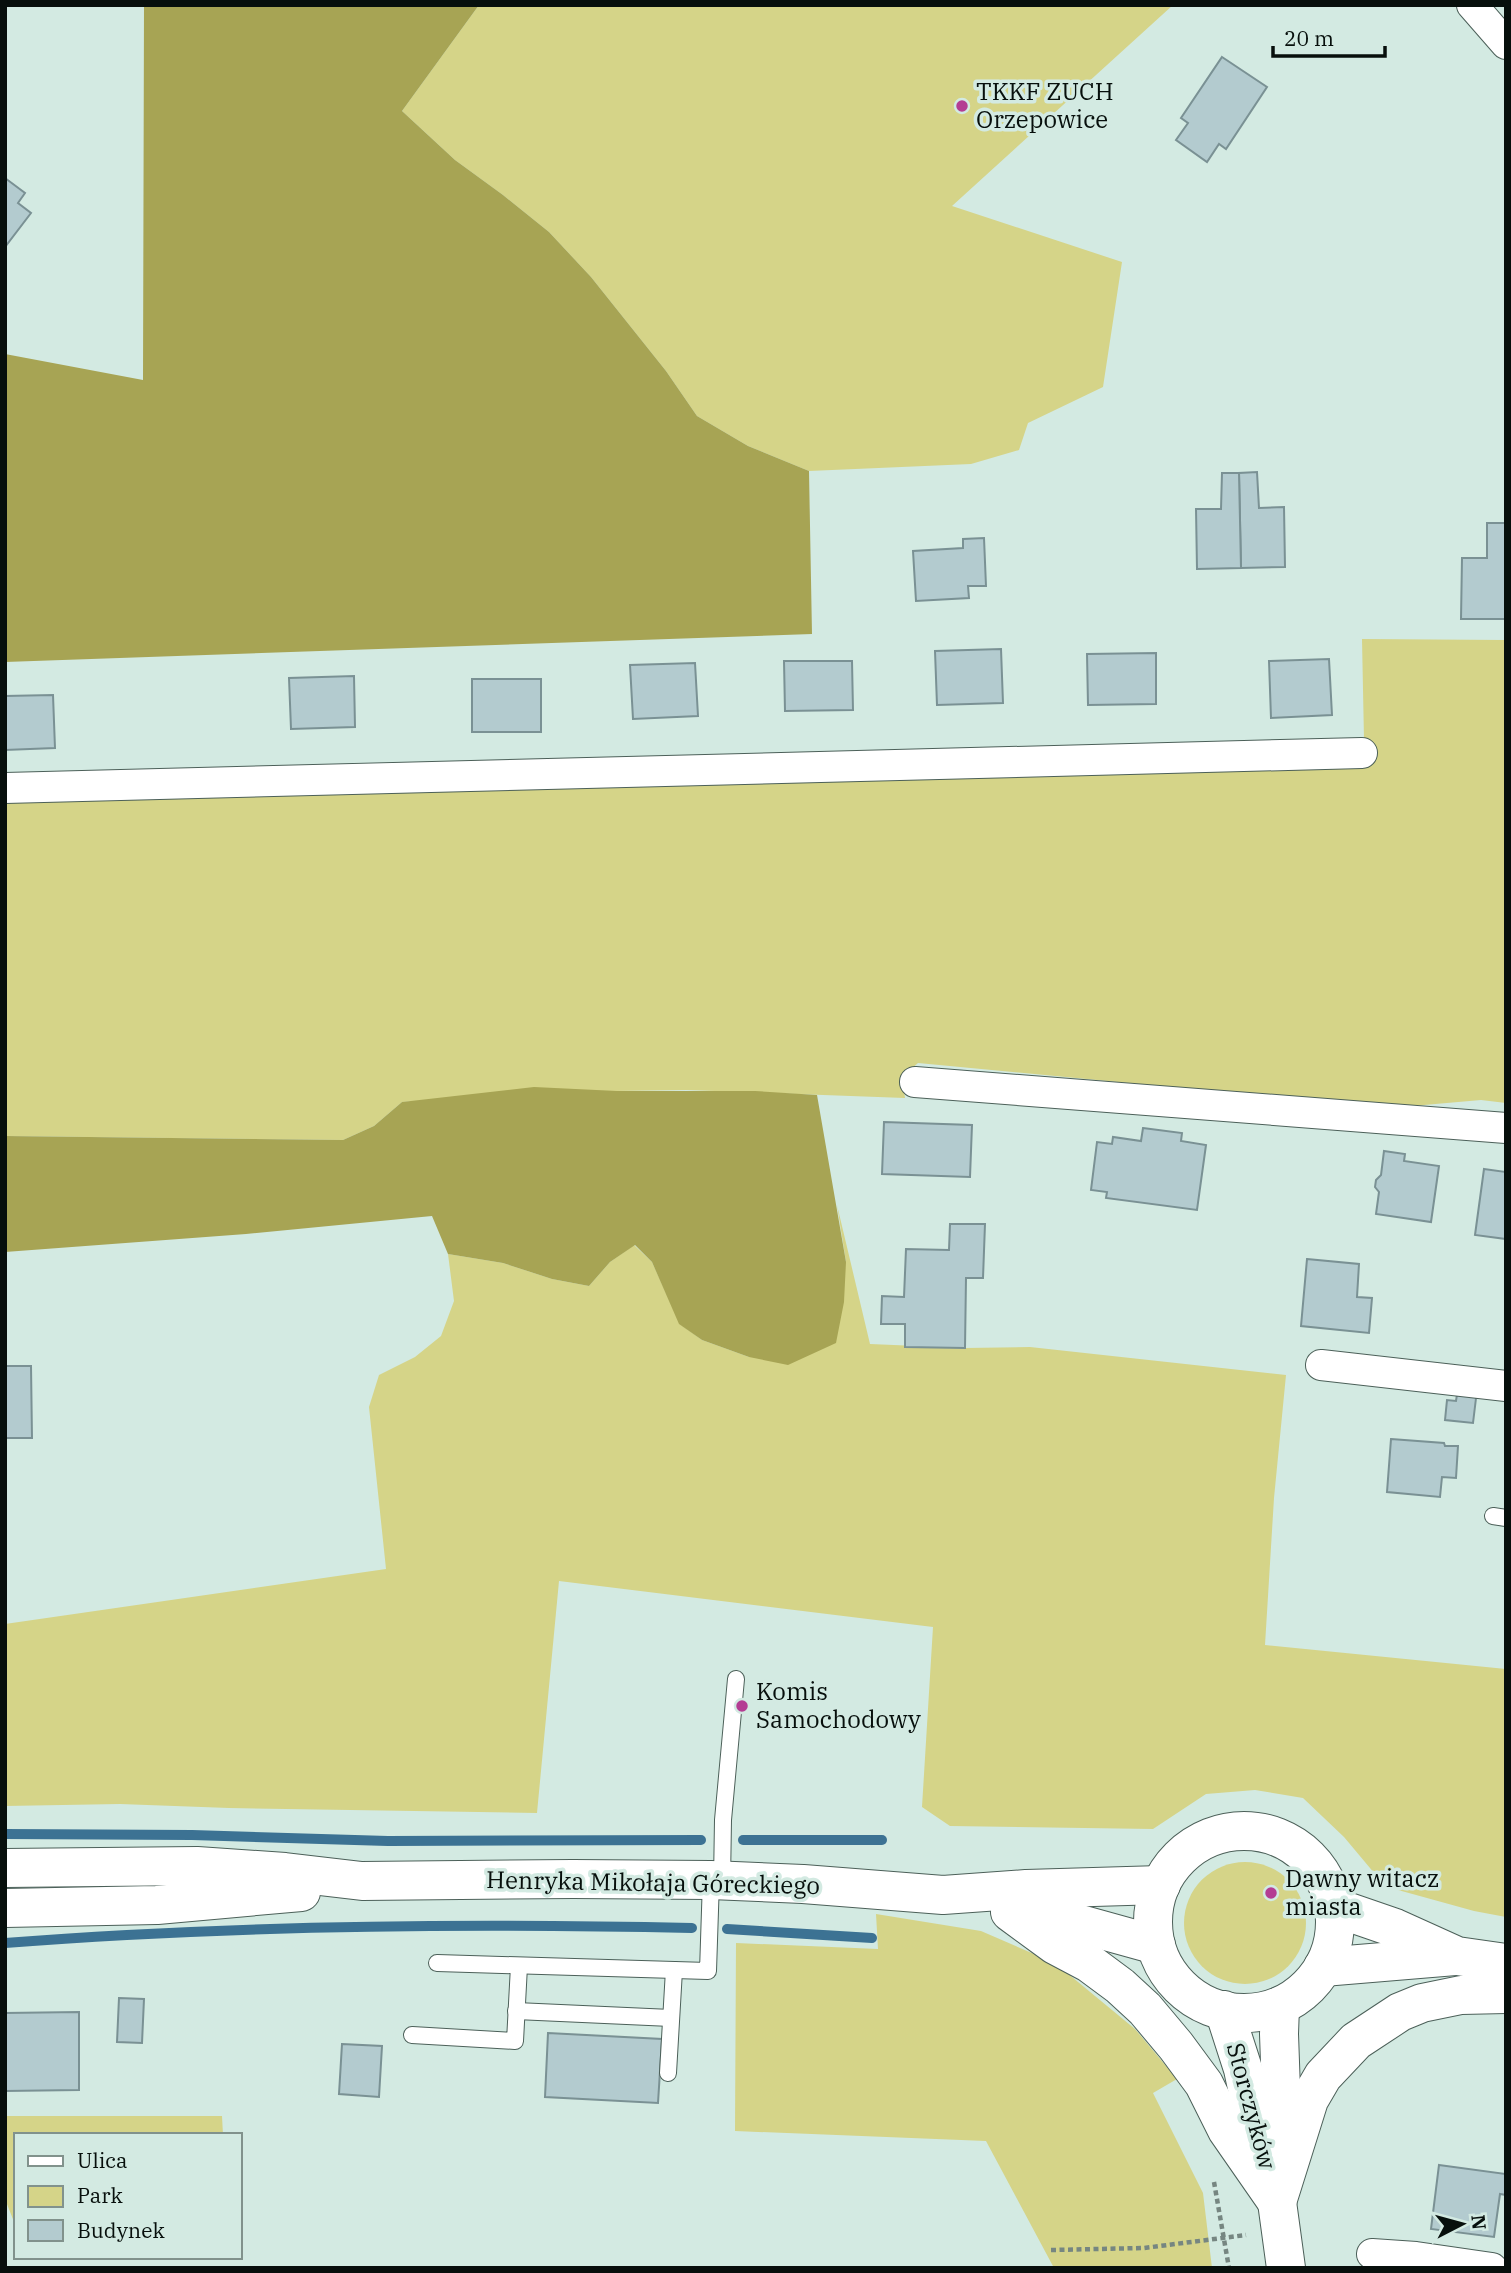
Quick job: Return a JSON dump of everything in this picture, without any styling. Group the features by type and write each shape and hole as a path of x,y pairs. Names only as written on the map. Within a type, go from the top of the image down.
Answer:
{"main road":[{"path":"1250,1831 1275,1837 1298,1848 1322,1874 1334,1907 1335,1932 1329,1956 1305,1990 1280,2006 1250,2013 1224,2010 1205,2004 1169,1973 1156,1945 1154,1913 1161,1885 1173,1865 1199,1843 1216,1835 1250,1831"},
{"name":"Henryka Mikołaja Góreckiego","path":"5,1868 197,1866 362,1881 716,1880 943,1895 1026,1889 1161,1885"},
{"name":"Henryka Mikołaja Góreckiego","path":"5,1908 189,1902 285,1894 362,1881"},
{"name":"Henryka Mikołaja Góreckiego","path":"943,1895 1010,1912 1073,1922 1156,1945"},
{"path":"1334,1907 1395,1928 1457,1956 1506,1964"},
{"path":"1010,1912 1055,1945 1089,1963 1120,1986 1144,2009 1177,2046 1204,2084 1227,2130 1277,2202"},
{"path":"1323,1967 1457,1956"},
{"path":"1277,2202 1309,2100 1323,2077 1356,2041 1400,2012 1422,2003 1461,1995 1506,1993"},
{"name":"Storczyków","path":"1277,2202 1281,2091 1280,2006"},
{"name":"Storczyków","path":"1224,2010 1243,2069 1277,2202 1286,2268"}],"street":[{"path":"1472,5 1506,44"},
{"path":"5,788 1362,753"},
{"path":"915,1082 1506,1128"},
{"path":"1321,1366 1506,1386"},
{"path":"1372,2254 1493,2268"}],"lane":[{"path":"437,1964 708,1971 736,1679"},
{"path":"412,2035 515,2041 519,1966"},
{"path":"668,2073 674,1970"},
{"path":"516,2011 671,2018"}],"path":[{"path":"1214,2180 1228,2268"},
{"path":"1051,2250 1144,2248 1207,2241"}],"green space":[{"path":"479,5 1173,5 952,206 1122,262 1103,387 1028,423 1019,450 971,464 809,471 748,446 697,416 666,371 591,277 549,232 455,160 402,111"},
{"path":"1362,639 1506,640 1506,1103 1481,1100 1390,1108 918,1063 902,1077 905,1098 686,1090 617,1091 402,1102 374,1126 343,1140 5,1136 5,803 1084,771 1364,740"},
{"path":"837,1205 870,1344 965,1348 1030,1347 1286,1375 1274,1498 1265,1645 1506,1669 1506,1917 1398,1890 1375,1874 1344,1837 1303,1798 1255,1790 1206,1794 1153,1829 950,1826 922,1807 933,1627 559,1581 537,1813 120,1804 5,1806 5,1624 386,1569 369,1407 379,1375 415,1357 441,1336 454,1301 448,1254 503,1263 552,1279 589,1286 610,1262 634,1245 652,1262 680,1324 702,1340 749,1357 846,1262"},
{"path":"1245,1862 1268,1867 1288,1880 1301,1900 1306,1923 1301,1946 1288,1966 1268,1979 1245,1984 1222,1979 1202,1966 1189,1946 1184,1923 1189,1900 1202,1880 1222,1867"},
{"path":"876,1914 981,1931 1055,1963 1135,2029 1177,2079 1153,2093 1203,2193 1212,2268 1054,2268 986,2141 735,2131 736,1943 878,1949"},
{"path":"5,2116 222,2116 223,2133 14,2133 14,2222 5,2199"}],"shaded area":[{"path":"144,5 479,5 402,111 455,160 549,232 591,277 666,371 697,416 748,446 809,471 812,634 5,662 5,354 143,380"},
{"path":"534,1087 617,1091 755,1091 817,1095 846,1262 844,1302 836,1343 788,1365 749,1357 702,1340 679,1324 652,1262 635,1245 610,1262 589,1286 552,1279 503,1263 448,1254 432,1216 246,1234 5,1252 5,1136 343,1140 374,1126 402,1102"}],"building":[{"path":"1222,57 1267,87 1226,149 1219,144 1207,162 1176,140 1188,123 1181,118"},
{"path":"5,178 25,193 18,203 31,213 5,247"},
{"path":"1257,472 1259,508 1284,507 1285,567 1241,568 1239,473"},
{"path":"1222,473 1239,473 1241,568 1197,569 1196,509 1221,509"},
{"path":"1487,523 1506,523 1505,619 1461,619 1462,558 1487,558"},
{"path":"1506,523 1506,619 1505,619"},
{"path":"984,538 986,586 968,586 969,598 916,601 913,551 963,548 963,539"},
{"path":"1001,649 1003,703 937,705 935,651"},
{"path":"1156,653 1156,704 1088,705 1087,654"},
{"path":"1329,659 1332,715 1271,718 1269,661"},
{"path":"784,661 852,661 853,710 785,711"},
{"path":"695,663 698,716 633,719 630,665"},
{"path":"354,676 355,727 291,729 289,678"},
{"path":"472,679 541,679 541,732 472,732"},
{"path":"53,695 55,748 5,750 5,696"},
{"path":"884,1122 972,1125 970,1177 882,1174"},
{"path":"1143,1128 1182,1133 1181,1141 1206,1145 1197,1210 1106,1198 1107,1192 1091,1190 1097,1142 1112,1144 1113,1137 1141,1141"},
{"path":"1384,1151 1405,1154 1404,1161 1439,1166 1431,1222 1376,1214 1379,1192 1375,1187 1376,1180 1381,1175"},
{"path":"1484,1169 1506,1172 1506,1239 1475,1235"},
{"path":"950,1224 985,1224 983,1278 966,1278 965,1348 905,1347 905,1324 881,1324 882,1296 904,1297 906,1249 949,1250"},
{"path":"1307,1259 1359,1264 1357,1297 1372,1298 1369,1333 1301,1326"},
{"path":"5,1366 31,1366 32,1438 5,1438"},
{"path":"1458,1388 1477,1390 1473,1423 1445,1420 1447,1400 1456,1401"},
{"path":"1391,1439 1458,1446 1456,1478 1442,1477 1440,1497 1387,1492"},
{"path":"119,1998 144,1999 142,2043 117,2042"},
{"path":"79,2012 79,2090 5,2091 5,2013"},
{"path":"548,2033 662,2039 658,2103 545,2097"},
{"path":"342,2044 382,2046 379,2097 339,2094"},
{"path":"1439,2165 1506,2174 1506,2195 1500,2194 1494,2237 1431,2229"}],"waterway":[{"path":"5,1834 192,1835 388,1841 701,1840"},
{"path":"743,1840 882,1840"},
{"path":"5,1943 176,1932 348,1927 692,1928"},
{"path":"727,1929 872,1938"}],"place":[{"name":"TKKF ZUCH Orzepowice","path":"962,106"},
{"name":"Komis Samochodowy","path":"742,1706"},
{"name":"Dawny witacz miasta","path":"1271,1893"}]}
